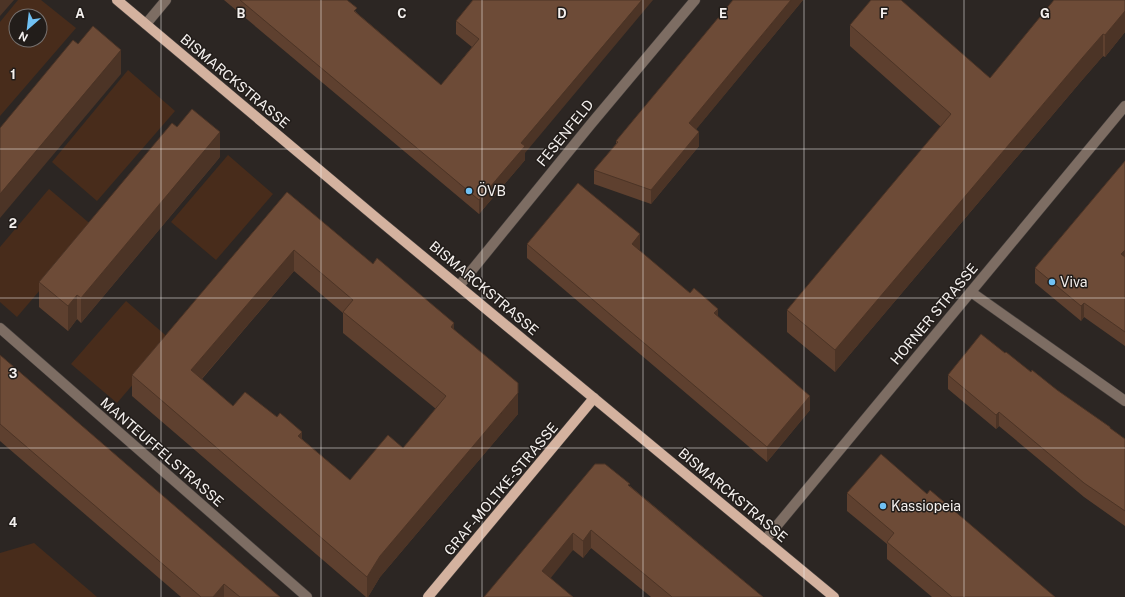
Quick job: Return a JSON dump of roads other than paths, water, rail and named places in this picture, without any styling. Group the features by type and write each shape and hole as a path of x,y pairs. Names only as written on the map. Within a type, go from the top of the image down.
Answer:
{"main road":[{"name":"BISMARCKSTRASSE","path":"117,0 834,597"},
{"name":"GRAF-MOLTKE-STRASSE","path":"428,597 594,398"}],"street":[{"path":"146,24 166,0"},
{"name":"FESENFELD","path":"459,286 590,124 695,0"},
{"name":"HORNER STRASSE","path":"765,540 1125,106"},
{"path":"971,292 1125,401"},
{"name":"MANTEUFFELSTRASSE","path":"0,328 307,597"}],"place":[{"name":"ÖVB","path":"469,191"},
{"name":"Viva","path":"1052,282"},
{"name":"Kassiopeia","path":"883,506"}]}
